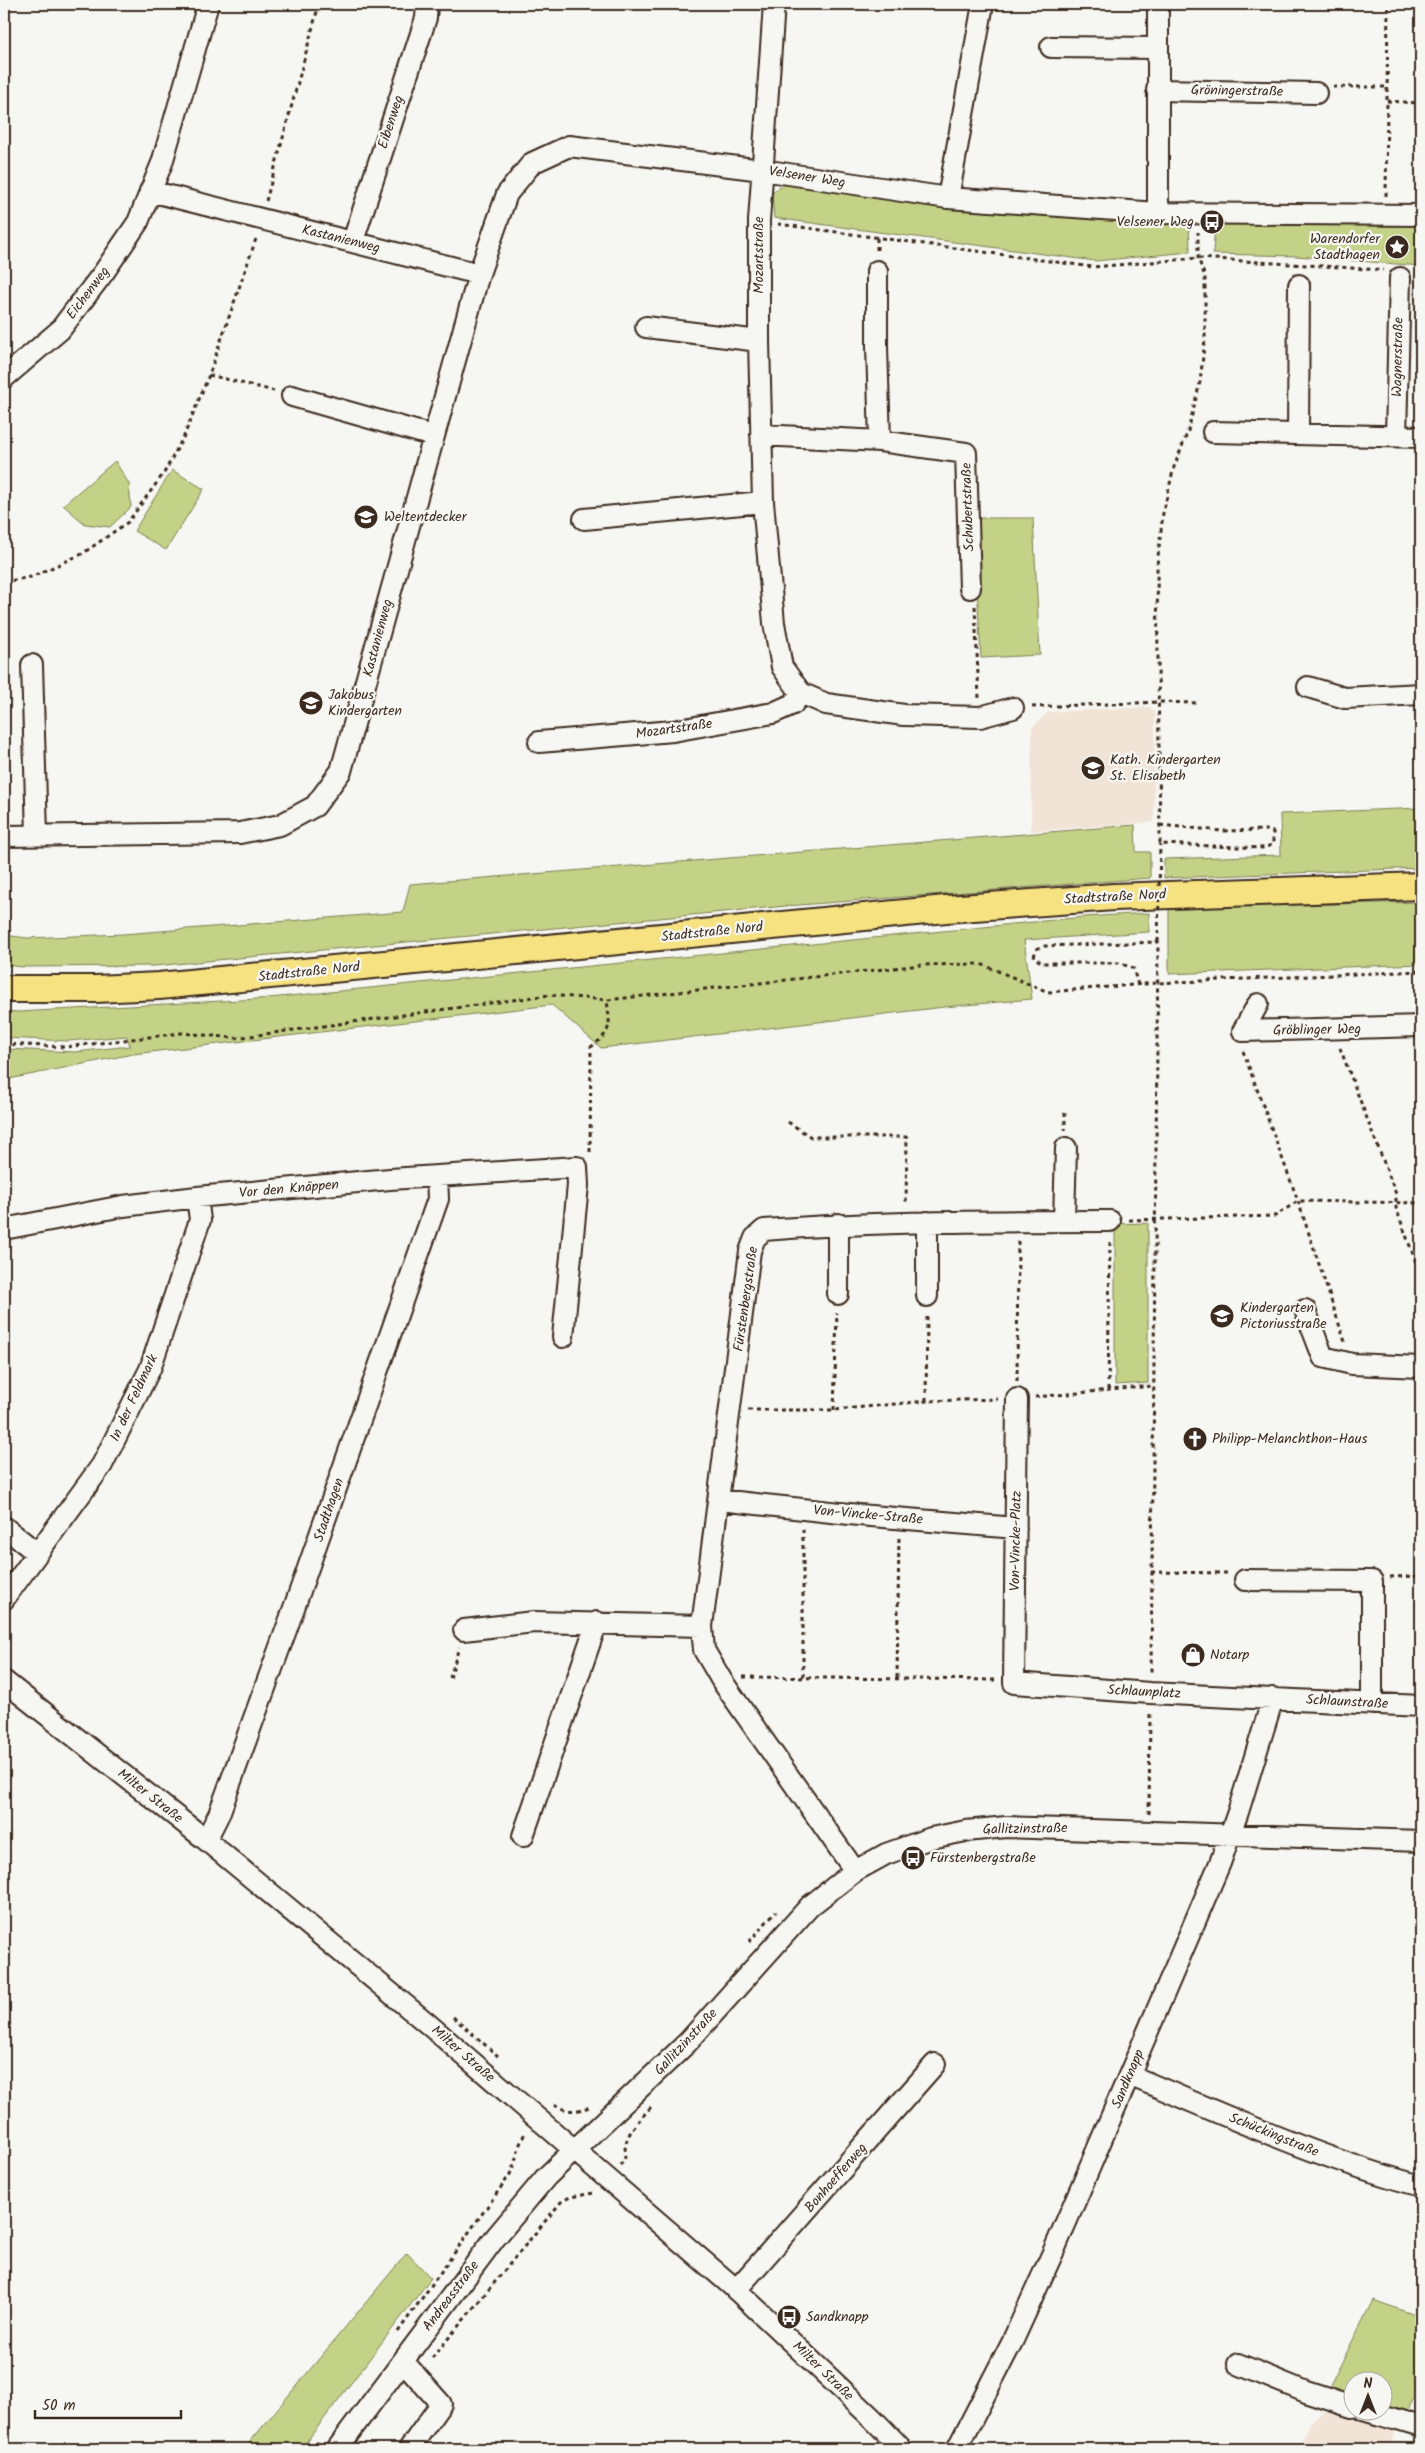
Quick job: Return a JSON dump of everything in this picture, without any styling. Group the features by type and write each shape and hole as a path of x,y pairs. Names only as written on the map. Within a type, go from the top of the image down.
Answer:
{"main road":[{"name":"Stadtstraße Nord","path":"4,989 94,989 168,986 1000,905 1267,890 1421,886"}],"street":[{"name":"Eichenweg","path":"4,378 60,330 104,272 138,222 162,163 185,89 208,4"},
{"name":"Eibenweg","path":"353,241 426,18 427,4"},
{"name":"Velsener Weg","path":"762,170 774,4"},
{"path":"948,198 983,4"},
{"path":"1158,4 1158,213"},
{"path":"1050,47 1158,48"},
{"name":"Gröningerstraße","path":"1158,90 1316,93"},
{"name":"Kastanienweg","path":"4,836 240,833 280,825 315,806 341,771 479,274 507,194 532,163 569,146"},
{"name":"Velsener Weg","path":"569,146 762,170 948,198 1158,213 1421,215"},
{"name":"Mozartstraße","path":"762,170 759,221 759,341 763,502 774,623 782,668 801,693 826,704 904,715 980,717 1014,708"},
{"path":"150,192 262,220"},
{"name":"Kastanienweg","path":"262,220 353,241 479,274"},
{"path":"877,271 876,347 880,441"},
{"name":"Wagnerstraße","path":"1395,274 1396,436"},
{"path":"1298,434 1299,285"},
{"path":"646,327 759,341"},
{"path":"292,396 434,436"},
{"path":"1213,432 1421,437"},
{"name":"Schubertstraße","path":"761,435 880,441 966,453 970,588"},
{"path":"584,520 763,502"},
{"path":"32,665 37,835"},
{"path":"1308,687 1345,698 1421,694"},
{"name":"Mozartstraße","path":"539,742 672,731 773,713 792,704 801,693"},
{"path":"1243,1031 1258,1004"},
{"name":"Gröblinger Weg","path":"1243,1031 1336,1030 1421,1026"},
{"path":"1064,1221 1066,1148"},
{"path":"562,1337 578,1184 577,1167"},
{"name":"Vor den Knäppen","path":"4,1229 123,1206 197,1197 577,1167"},
{"name":"Stadthagen","path":"206,1840 219,1814 290,1622 438,1199 437,1177"},
{"name":"In der Feldmark","path":"4,1599 102,1465 150,1369 200,1220 197,1197"},
{"name":"Fürstenbergstraße","path":"855,1871 722,1681 704,1650 702,1626 750,1251 756,1238 764,1230 838,1224 905,1222 1110,1221"},
{"path":"927,1296 928,1222"},
{"path":"838,1224 838,1294"},
{"path":"1305,1310 1323,1357 1352,1364 1421,1366"},
{"name":"Von-Vincke-Platz","path":"1014,1683 1017,1399"},
{"name":"Von-Vincke-Straße","path":"719,1500 899,1519 1016,1528"},
{"path":"4,1527 37,1553"},
{"path":"1245,1580 1372,1581 1372,1704"},
{"path":"464,1630 534,1622 702,1626"},
{"path":"524,1836 597,1622"},
{"name":"Milter Straße","path":"4,1682 206,1840 428,2024 736,2290 872,2418 902,2449"},
{"name":"Schlaunplatz","path":"1014,1683 1150,1693 1273,1698"},
{"name":"Schlaunstraße","path":"1273,1698 1421,1706"},
{"name":"Sandknapp","path":"957,2449 1013,2340 1121,2095 1220,1863 1231,1834 1273,1698"},
{"name":"Gallitzinstraße","path":"573,2150 635,2094 687,2043 810,1906 855,1871 886,1854 909,1845 931,1838 966,1831 1006,1827 1421,1841"},
{"name":"Bonhoefferweg","path":"736,2290 934,2064"},
{"name":"Schückingstraße","path":"1129,2075 1291,2143 1377,2174 1421,2186"},
{"name":"Andreasstraße","path":"337,2449 515,2213 573,2150"},
{"path":"403,2361 441,2404 409,2449"},
{"path":"1238,2364 1306,2392 1342,2404"},
{"path":"1392,2418 1421,2427"}],"path":[{"path":"4,582 31,578 82,554 128,522 164,474 184,436 237,298 262,220 319,4"},
{"path":"1386,216 1388,4"},
{"path":"1316,93 1319,87 1387,88"},
{"path":"1387,102 1421,103"},
{"path":"1149,1831 1160,844 1158,565 1162,513 1174,467 1188,431 1200,382 1205,339 1205,276 1198,258 1199,214"},
{"path":"759,221 1094,267 1198,258 1395,274"},
{"path":"209,375 292,396"},
{"path":"970,588 974,598 980,717"},
{"path":"1014,708 1160,702 1198,703"},
{"path":"1160,825 1222,831 1266,830 1273,832 1273,844 1265,848 1160,844"},
{"path":"1138,985 1133,968 1119,964 1042,964 1034,957 1036,950 1045,946 1158,942"},
{"path":"4,1044 66,1047 182,1033 236,1038 550,995 607,1000 931,965 981,964 1048,992 1157,983 1421,971"},
{"path":"577,1167 590,1156 591,1047 604,1037 610,1026 607,1000"},
{"path":"1336,1030 1338,1043 1396,1194 1396,1208 1421,1276"},
{"path":"1243,1031 1240,1043 1298,1201 1352,1364"},
{"path":"788,1122 811,1137 906,1137 905,1222"},
{"path":"1108,1390 1110,1221 1275,1216 1298,1201 1421,1202"},
{"path":"1017,1399 1018,1220"},
{"path":"834,1410 838,1294"},
{"path":"926,1401 927,1296"},
{"path":"1372,1581 1394,1576 1420,1576 1421,1366"},
{"path":"730,1410 834,1410 926,1401 1017,1399 1154,1386"},
{"path":"803,1509 803,1678"},
{"path":"897,1678 899,1519"},
{"path":"1152,1572 1233,1574 1245,1580"},
{"path":"450,1678 464,1630"},
{"path":"722,1681 736,1677 897,1678 990,1679 1014,1683"},
{"path":"743,1949 781,1907"},
{"path":"394,2338 509,2176 516,2162 522,2138 550,2102 564,2109 577,2110 584,2109 598,2101"},
{"path":"418,2376 557,2206 570,2197 593,2193 608,2179"},
{"path":"312,2449 323,2434"}],"shaded area":[{"name":"Kath. Kindergarten St. Elisabeth","path":"1150,707 1155,712 1154,822 1031,831 1032,728 1048,712"},
{"path":"1325,2412 1342,2416 1342,2420 1355,2420 1397,2431 1387,2449 1297,2449 1312,2421"}],"green space":[{"path":"789,181 956,209 1101,220 1189,221 1190,252 1095,261 774,218 772,193"},
{"path":"1215,224 1421,224 1421,266 1296,256 1213,254"},
{"path":"115,461 129,484 131,507 110,527 85,524 63,505"},
{"path":"172,470 204,489 166,550 134,531"},
{"path":"980,518 1033,518 1040,655 981,658 975,551"},
{"path":"1421,808 1421,868 1164,878 1164,859 1281,855 1280,814"},
{"path":"1135,825 1136,852 1150,852 1150,878 786,906 154,966 23,967 4,965 4,935 27,938 123,934 403,912 410,884"},
{"path":"1421,902 1421,964 1169,974 1169,908"},
{"path":"1149,913 1149,932 1024,940 1032,999 944,1007 601,1048 552,1005 133,1054 4,1080 4,1049 75,1052 130,1046 127,1036 68,1041 4,1038 4,1011 18,1012 259,999 1084,917"},
{"path":"1148,1223 1148,1383 1115,1385 1115,1224"},
{"path":"407,2253 431,2278 301,2449 244,2449"},
{"path":"1373,2300 1421,2317 1421,2385 1408,2411 1392,2407 1392,2370 1342,2370 1342,2394 1328,2390"}],"place":[{"name":"Velsener Weg","path":"1212,222"},
{"name":"Warendorfer Stadthagen","path":"1397,247"},
{"name":"Weltentdecker","path":"366,517"},
{"name":"Jakobus Kindergarten","path":"311,703"},
{"name":"Kath. Kindergarten St. Elisabeth","path":"1093,768"},
{"name":"Kindergarten Pictoriusstraße","path":"1222,1316"},
{"name":"Philipp-Melanchthon-Haus","path":"1195,1439"},
{"name":"Notarp","path":"1193,1655"},
{"name":"Fürstenbergstraße","path":"913,1858"},
{"name":"Sandknapp","path":"789,2317"}]}
